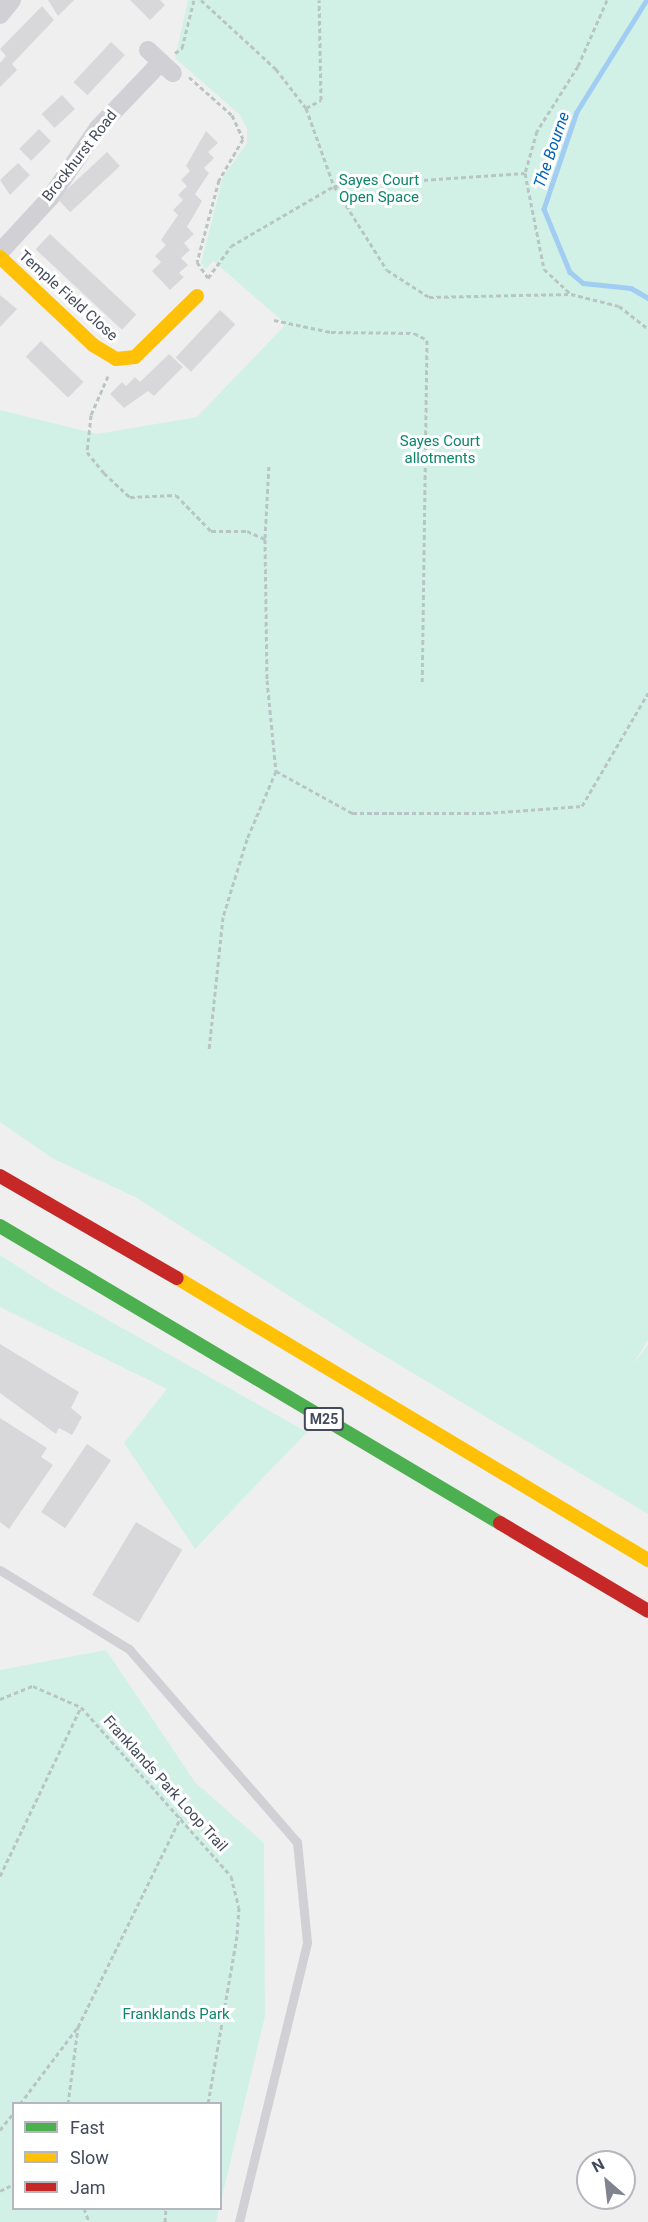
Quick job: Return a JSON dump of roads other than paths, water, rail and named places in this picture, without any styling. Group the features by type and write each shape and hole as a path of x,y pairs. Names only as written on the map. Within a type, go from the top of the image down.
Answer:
{"main road":[{"name":"Temple Field Close","path":"0,257 93,345 116,359 135,357 196,296"},
{"path":"0,1176 391,1402 648,1560"},
{"name":"M25","path":"0,1226 648,1611"}],"street":[{"path":"0,15 12,0"},
{"name":"Brockhurst Road","path":"0,252 50,198 98,128 163,63"}],"lane":[{"path":"0,1570 129,1648 297,1842 307,1943 239,2222"}],"waterway":[{"name":"The Bourne","path":"647,0 577,112 544,209 570,272 583,283 631,288 648,298"}],"park label":[{"name":"Sayes Court Open Space","path":"379,188"},
{"name":"Sayes Court allotments","path":"440,450"},
{"name":"Franklands Park","path":"176,2015"}]}
